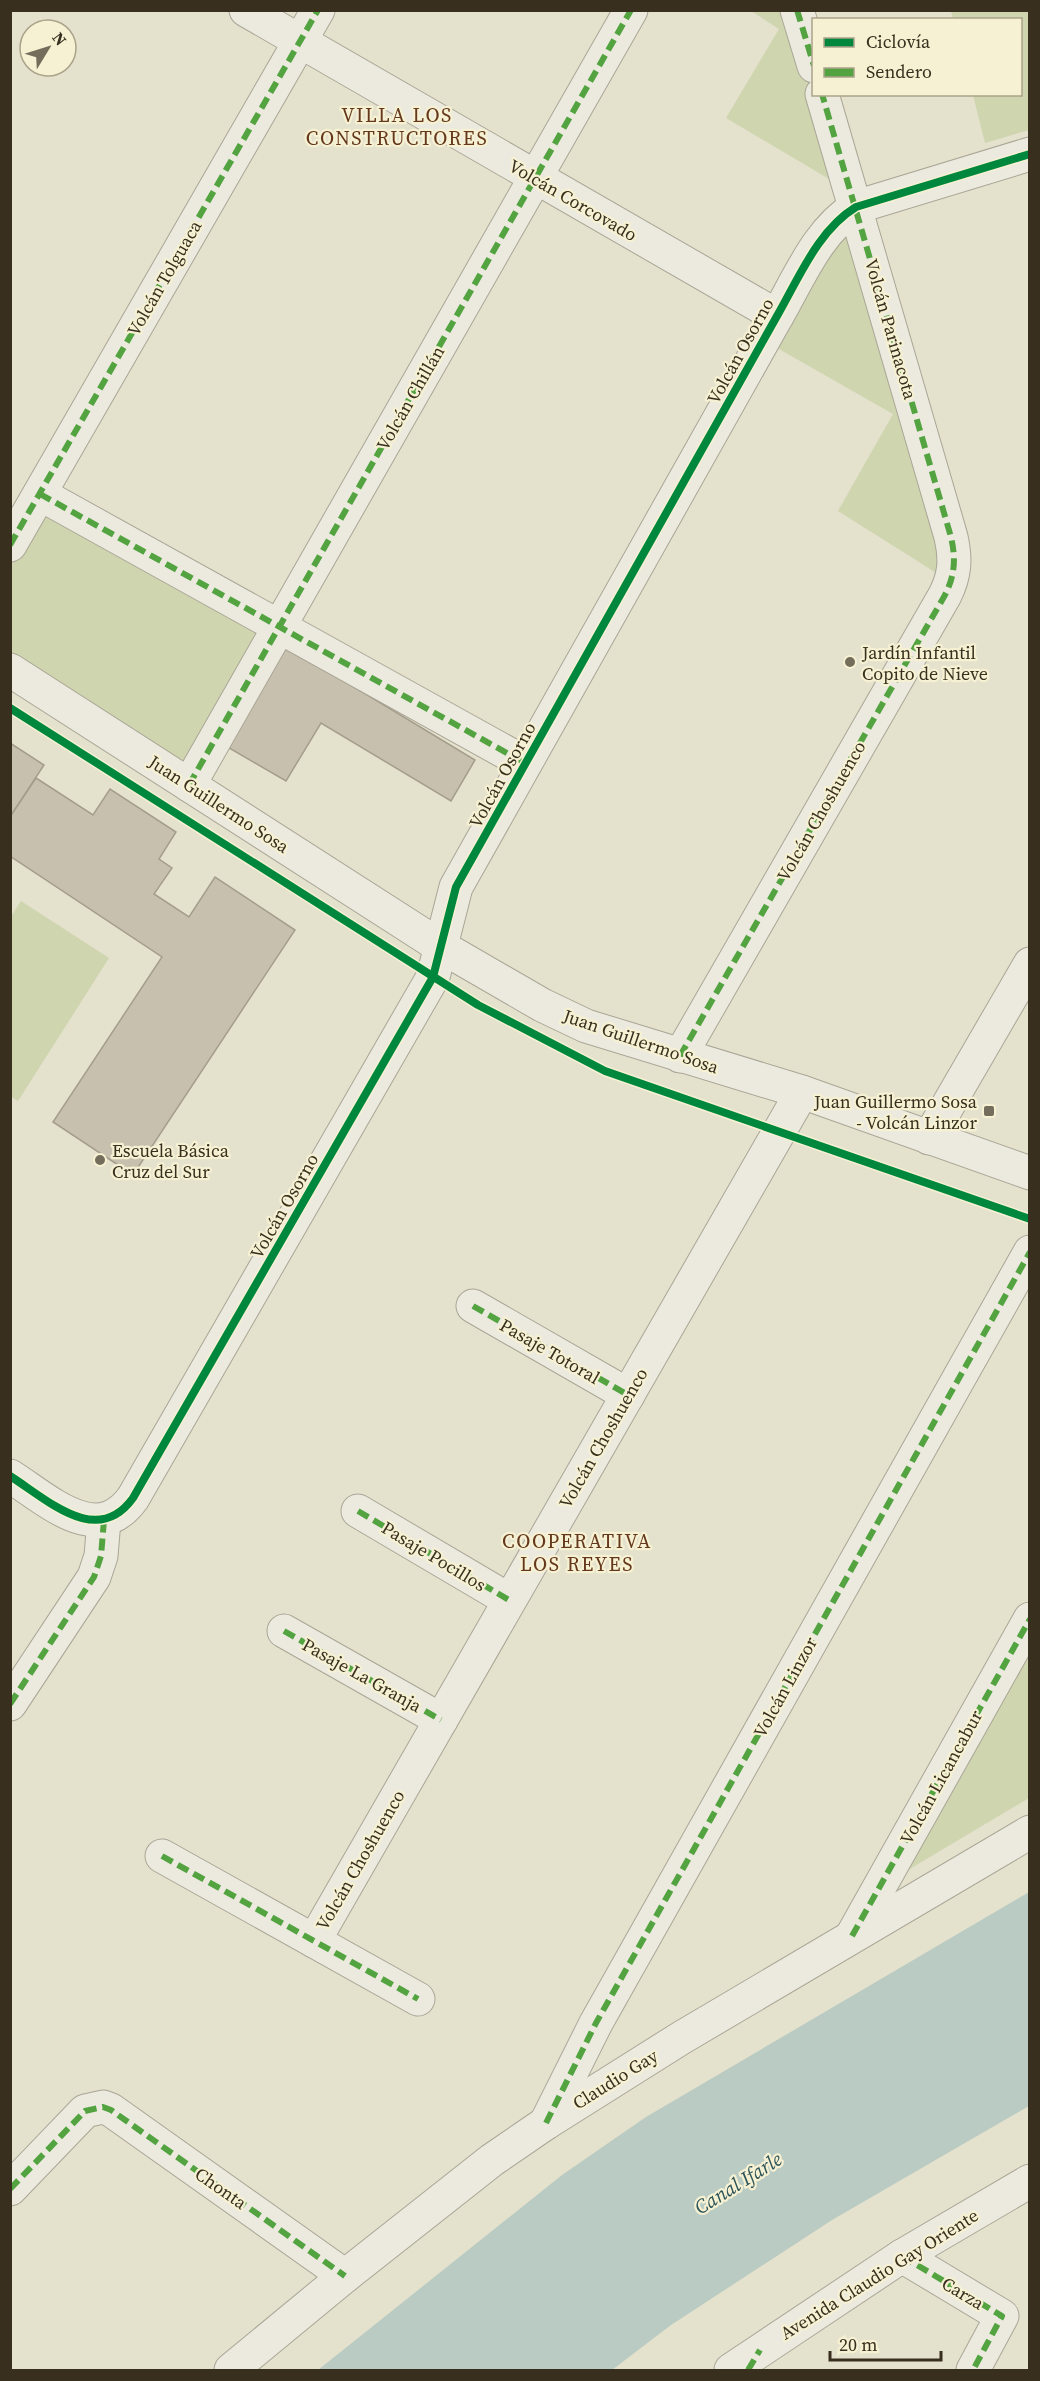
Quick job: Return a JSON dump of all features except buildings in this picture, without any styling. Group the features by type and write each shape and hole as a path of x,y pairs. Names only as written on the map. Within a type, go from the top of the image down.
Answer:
{"street":[{"name":"Volcán Corcovado","path":"246,10 777,316"},
{"name":"Volcán Tolguaca","path":"10,545 318,10"},
{"name":"Volcán Chillán","path":"189,785 631,10"},
{"path":"797,10 812,62"},
{"name":"Volcán Parinacota","path":"823,96 951,537 955,564"},
{"name":"Volcán Osorno","path":"104,1520 121,1512 133,1498 433,977 456,887 777,316 828,231 846,213 856,207 1029,154"},
{"path":"40,494 525,763"},
{"name":"Volcán Choshuenco","path":"681,1056 945,595 952,580 955,564"},
{"name":"Juan Guillermo Sosa","path":"10,670 440,946 542,1005 577,1022 802,1092 1029,1173"},
{"path":"929,1138 1029,964"},
{"name":"Volcán Choshuenco","path":"314,1941 802,1092"},
{"name":"Volcán Linzor","path":"546,2123 596,2023 1029,1252"},
{"name":"Pasaje Totoral","path":"473,1306 628,1395"},
{"path":"10,1476 70,1515 81,1519 104,1520 103,1547 94,1577 10,1704"},
{"name":"Pasaje Pocillos","path":"358,1510 509,1600"},
{"name":"Volcán Licancabur","path":"852,1936 1029,1619"},
{"name":"Pasaje La Granja","path":"284,1631 441,1720"},
{"name":"Claudio Gay","path":"231,2370 492,2160 546,2123 681,2038 1029,1832"},
{"path":"162,1856 418,1999"},
{"name":"Chonta","path":"10,2188 85,2111 103,2107 111,2110 345,2276"},
{"name":"Avenida Claudio Gay Oriente","path":"731,2370 754,2360 902,2256 1029,2181"},
{"name":"Carza","path":"902,2256 1002,2316 973,2370"}],"green space":[{"path":"751,11 792,11 812,77 812,96 818,96 846,189 726,118 779,29"},
{"path":"951,11 1029,11 1029,130 985,143 973,96 1022,96 1022,18 953,18"},
{"path":"853,217 946,579 838,511 893,414 772,345"},
{"path":"45,504 269,629 187,777 11,660 10,562"},
{"path":"21,901 109,958 18,1101 10,1096 10,918"},
{"path":"1029,1646 1029,1798 908,1870"}],"water":[{"name":"Canal Ifarle","path":"1029,1892 1029,2106 832,2220 671,2325 612,2370 318,2370 562,2175 646,2117"}],"marked path":[{"path":"10,545 318,10"},
{"path":"189,785 631,10"},
{"path":"797,10 812,59"},
{"path":"680,1056 945,595 953,574 954,553 951,537 823,96"},
{"path":"40,494 525,763"},
{"path":"546,2123 596,2023 1030,1252"},
{"path":"473,1306 628,1395"},
{"path":"358,1511 509,1600"},
{"path":"10,1704 94,1577 101,1556 104,1520"},
{"path":"852,1936 1030,1619"},
{"path":"284,1631 441,1720"},
{"path":"162,1856 418,1999"},
{"path":"10,2189 85,2111 103,2107 111,2110 345,2276"},
{"path":"902,2256 1002,2316 973,2370"},
{"path":"748,2370 760,2350"}],"cycle path":[{"path":"10,1476 56,1507 72,1515 88,1519 104,1519 119,1512 133,1498 433,977 456,887 810,256 820,242 831,228 856,207 1030,154"},
{"path":"10,708 478,1005 605,1071 1030,1219"}],"place":[{"name":"Jardín Infantil Copito de Nieve","path":"850,662"},
{"name":"Juan Guillermo Sosa - Volcán Linzor","path":"989,1111"},
{"name":"Escuela Básica Cruz del Sur","path":"100,1160"}],"district":[{"name":"VILLA LOS CONSTRUCTORES","path":"397,126"},
{"name":"COOPERATIVA LOS REYES","path":"577,1552"}]}
